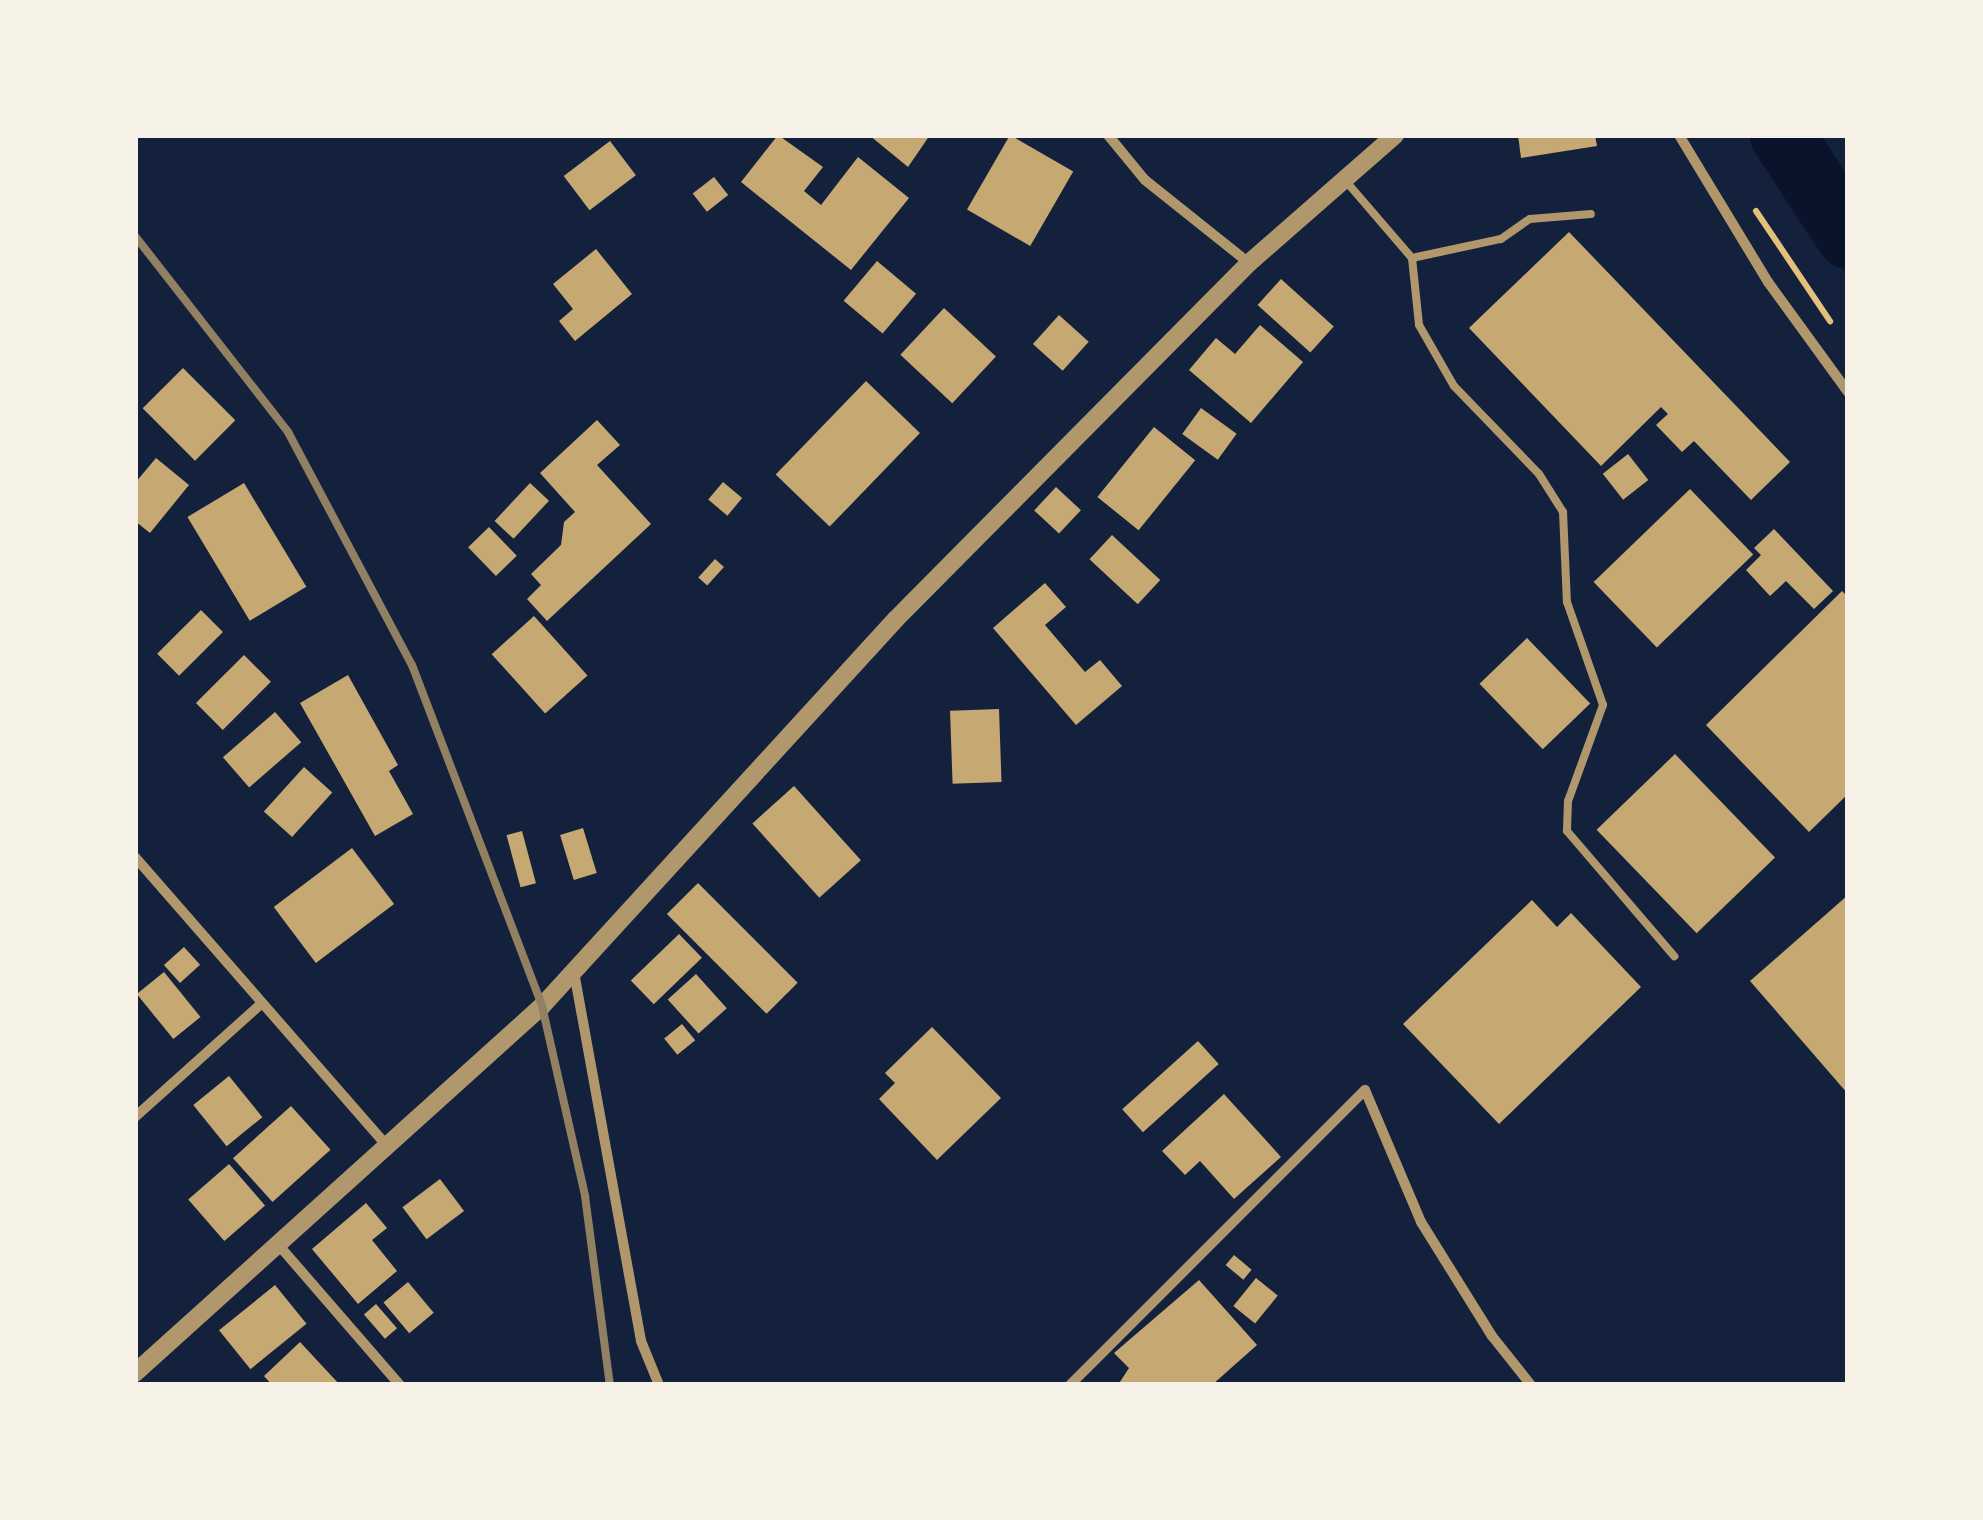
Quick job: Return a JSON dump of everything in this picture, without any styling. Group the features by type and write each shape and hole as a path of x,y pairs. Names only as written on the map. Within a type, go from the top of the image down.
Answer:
{"street":[{"path":"1108,135 1145,180 1249,262"},
{"path":"135,1373 275,1240 386,1145 574,972 896,619 1249,262 1395,135"},
{"path":"1679,135 1768,282 1848,392"},
{"path":"135,858 386,1145"},
{"path":"574,972 641,1341 659,1385"},
{"path":"135,1118 261,1004"},
{"path":"1070,1385 1365,1090 1421,1222 1492,1336 1531,1385"},
{"path":"275,1240 400,1385"}],"lane":[{"path":"1344,179 1412,258 1419,326 1454,386 1539,474 1563,512 1567,602 1603,705 1583,774 1568,801 1567,831 1674,956"},
{"path":"1412,258 1501,239 1530,219 1590,214"}],"path":[{"path":"1749,201 1837,332"}],"building":[{"path":"778,135 823,167 804,191 821,205 858,157 909,198 851,270 741,182"},
{"path":"869,135 930,135 908,167"},
{"path":"1010,135 1073,171 1030,246 967,209"},
{"path":"1518,135 1595,135 1597,146 1521,158"},
{"path":"610,141 636,175 590,210 564,176"},
{"path":"714,177 728,195 707,212 693,194"},
{"path":"1569,232 1790,462 1751,500 1694,441 1682,452 1656,425 1668,414 1661,407 1601,466 1469,328"},
{"path":"596,249 632,294 575,341 559,321 573,309 553,284"},
{"path":"877,261 916,294 883,334 844,301"},
{"path":"1281,279 1334,327 1310,353 1258,305"},
{"path":"944,308 996,356 952,403 900,355"},
{"path":"1059,315 1089,342 1063,371 1033,344"},
{"path":"1260,325 1303,362 1251,423 1189,370 1216,338 1235,354"},
{"path":"183,368 235,420 195,461 143,408"},
{"path":"866,381 920,433 830,527 776,475"},
{"path":"1201,408 1237,434 1218,460 1182,434"},
{"path":"597,420 620,445 597,465 651,524 547,621 527,599 541,585 531,574 561,545 564,522 575,512 540,473"},
{"path":"1154,427 1195,460 1139,530 1097,497"},
{"path":"1628,454 1648,480 1623,500 1603,474"},
{"path":"156,458 189,485 150,533 135,521 135,483"},
{"path":"723,482 742,498 727,516 708,500"},
{"path":"244,483 306,587 250,621 187,517"},
{"path":"530,483 549,501 514,539 495,521"},
{"path":"1056,487 1081,510 1059,534 1034,510"},
{"path":"1690,489 1753,554 1657,648 1594,582"},
{"path":"489,527 517,556 496,576 468,547"},
{"path":"1774,529 1833,591 1814,609 1786,581 1770,596 1746,570 1761,555 1754,548"},
{"path":"1112,535 1160,580 1138,604 1089,559"},
{"path":"715,559 724,567 707,586 698,578"},
{"path":"1045,583 1066,607 1045,625 1085,672 1100,660 1122,686 1076,725 993,628"},
{"path":"1842,591 1848,597 1848,794 1809,832 1706,725"},
{"path":"201,610 223,632 179,676 157,654"},
{"path":"534,616 588,675 545,714 492,654"},
{"path":"1527,638 1590,703 1543,749 1480,684"},
{"path":"244,655 271,682 223,730 196,703"},
{"path":"348,675 398,765 389,771 413,814 375,836 300,703"},
{"path":"999,709 1002,782 953,784 950,711"},
{"path":"275,712 301,742 249,787 223,757"},
{"path":"1675,754 1775,858 1697,933 1597,830"},
{"path":"304,767 332,792 292,837 264,812"},
{"path":"794,786 861,860 819,898 752,823"},
{"path":"583,828 597,873 574,880 560,835"},
{"path":"522,831 536,883 521,887 507,835"},
{"path":"352,848 394,904 316,963 274,907"},
{"path":"698,883 798,983 767,1014 667,914"},
{"path":"1848,895 1848,1094 1750,981"},
{"path":"1532,900 1557,927 1571,913 1641,987 1499,1124 1403,1024"},
{"path":"679,934 702,958 654,1004 631,981"},
{"path":"184,947 200,965 180,983 164,965"},
{"path":"164,972 201,1017 173,1039 137,994"},
{"path":"696,974 727,1008 699,1034 668,999"},
{"path":"682,1024 695,1040 677,1055 664,1038"},
{"path":"932,1027 1001,1098 937,1160 879,1099 895,1083 885,1073"},
{"path":"1198,1041 1219,1064 1143,1132 1122,1109"},
{"path":"229,1076 262,1117 227,1146 193,1105"},
{"path":"1224,1094 1281,1157 1234,1199 1200,1161 1185,1175 1162,1151"},
{"path":"291,1106 330,1150 273,1202 233,1158"},
{"path":"229,1164 265,1206 224,1241 188,1199"},
{"path":"440,1179 464,1211 427,1239 402,1207"},
{"path":"366,1203 387,1228 372,1240 397,1271 358,1304 312,1249"},
{"path":"1234,1255 1252,1270 1243,1280 1226,1265"},
{"path":"1256,1278 1278,1296 1255,1324 1233,1306"},
{"path":"1199,1280 1257,1345 1212,1385 1118,1385 1129,1368 1114,1353"},
{"path":"408,1282 434,1313 409,1333 383,1303"},
{"path":"275,1285 306,1324 251,1369 219,1330"},
{"path":"376,1304 397,1328 385,1339 364,1314"},
{"path":"300,1342 340,1385 272,1385 264,1376"}],"waterway":[{"path":"1782,135 1848,236"}],"railway":[{"path":"135,236 288,432 412,665 542,1006 585,1196 610,1385"}]}
